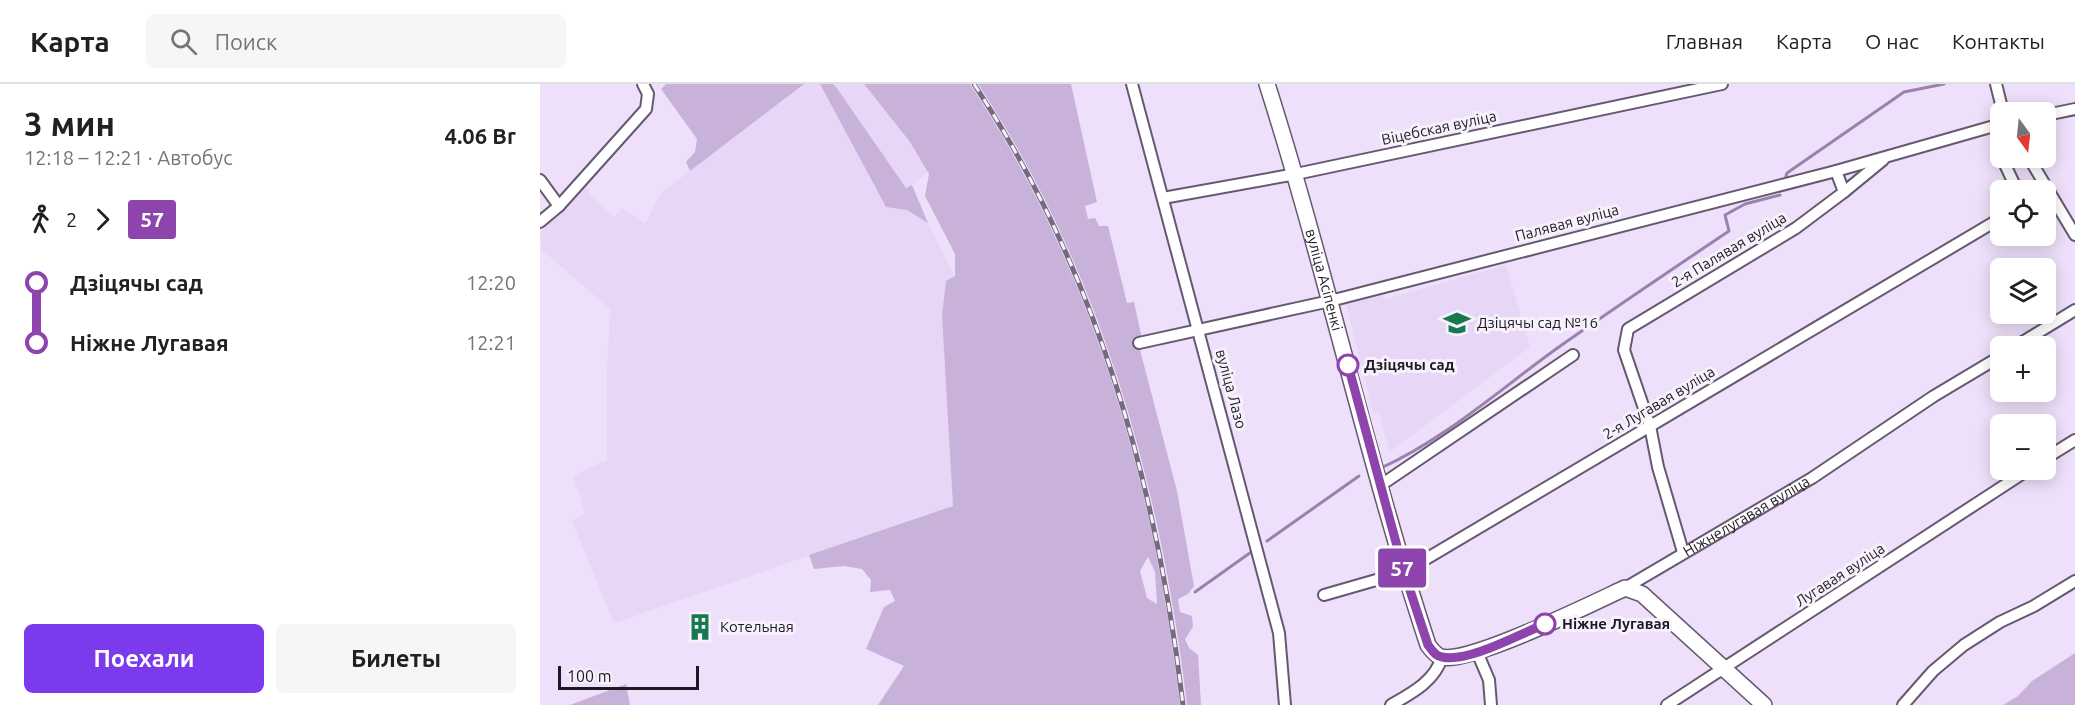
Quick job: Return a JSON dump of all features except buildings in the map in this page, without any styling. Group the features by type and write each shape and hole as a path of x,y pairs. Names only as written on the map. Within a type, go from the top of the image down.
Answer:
{"street":[{"path":"540,222 559,206 646,109 648,94 643,84"},
{"name":"вуліца Лазо","path":"1132,84 1279,633 1285,705"},
{"name":"вуліца Асіпенкі","path":"1267,84 1296,174 1404,572 1428,645 1435,654 1442,657"},
{"name":"Віцебская вуліца","path":"1163,198 1296,174 1722,84"},
{"path":"1996,84 2000,102"},
{"path":"2056,113 2075,109"},
{"name":"Палявая вуліца","path":"1139,343 1330,301 1836,171 1990,127"},
{"name":"2-я Палявая вуліца","path":"1650,426 1624,350 1628,329 1796,228 1888,156"},
{"path":"2036,168 2075,235"},
{"path":"1836,171 1844,192"},
{"path":"540,180 559,206"},
{"name":"2-я Лугавая вуліца","path":"1324,595 1404,572 1990,225"},
{"path":"2032,336 2075,310"},
{"path":"1381,486 1573,356"},
{"name":"Ніжнелугавая вуліца","path":"1477,652 1625,588 1812,478 1934,396 1990,363"},
{"path":"1650,426 1658,467 1683,552"},
{"path":"2056,452 2075,440"},
{"name":"Лугавая вуліца","path":"1667,705 2013,480"},
{"path":"1903,705 1933,671 1964,645 2000,622 2034,606 2075,581"},
{"path":"1625,588 1642,594 1724,668 1759,704"},
{"path":"1394,704 1429,680 1438,670 1442,657 1477,652 1489,680 1491,705"}],"shaded area":[{"path":"666,84 804,84 690,171 686,162 695,152 697,139 661,89"},
{"path":"804,84 820,84 886,207 907,210 928,223 955,277 942,316 953,506 614,623 572,521 585,514 573,476 607,460 607,369 610,309 542,250 540,233 587,183 590,195 614,217 622,208 645,224 661,193"},
{"path":"820,84 833,84 836,87 906,188 912,185 928,223 907,210 886,207"},
{"path":"833,84 864,84 910,142 929,171 907,189"},
{"path":"864,84 970,84 1014,155 1051,229 1084,304 1112,382 1135,461 1154,541 1169,623 1180,705 878,705 904,666 866,649 884,607 895,601 890,590 870,592 871,580 862,569 844,566 814,569 809,555 953,506 942,316 946,281 955,276 955,254 925,196 929,174 910,142","holes":["1148,557 1155,572 1157,604 1147,598 1140,571"]},
{"path":"978,84 1071,84 1097,202 1085,206 1088,219 1095,218 1099,226 1108,226 1127,303 1134,302 1144,348 1140,350 1177,491 1194,586 1188,594 1178,599 1180,612 1192,616 1193,627 1185,639 1189,648 1198,655 1201,705 1187,705 1176,623 1161,542 1142,461 1119,382 1091,304 1059,229 1021,155"},
{"name":"Дзіцячы сад №16","path":"1506,265 1530,347 1390,452 1379,414 1374,415 1346,304 1383,295 1385,299"},
{"path":"2075,653 2075,705 2003,705 2018,696 2032,681"},
{"path":"626,684 630,705 570,705"}],"waterway":[{"path":"1785,180 1787,173 1904,92 1944,84"},
{"path":"1379,469 1449,429 1556,349 1729,231 1725,215 1745,204 1780,195"},
{"path":"1267,541 1359,476"},
{"path":"1195,592 1254,550"}],"railway":[{"path":"974,84 1017,155 1055,229 1087,304 1115,382 1138,461 1157,541 1172,623 1183,705"}],"bus line":[{"name":"57","path":"1348,365 1404,572 1428,645 1435,654 1442,657 1459,657 1545,624"}],"place":[{"name":"Дзіцячы сад №16","path":"1457,323"},
{"name":"Дзіцячы сад","path":"1348,365"},
{"name":"Ніжне Лугавая","path":"1545,624"},
{"name":"Котельная","path":"700,627"}]}
